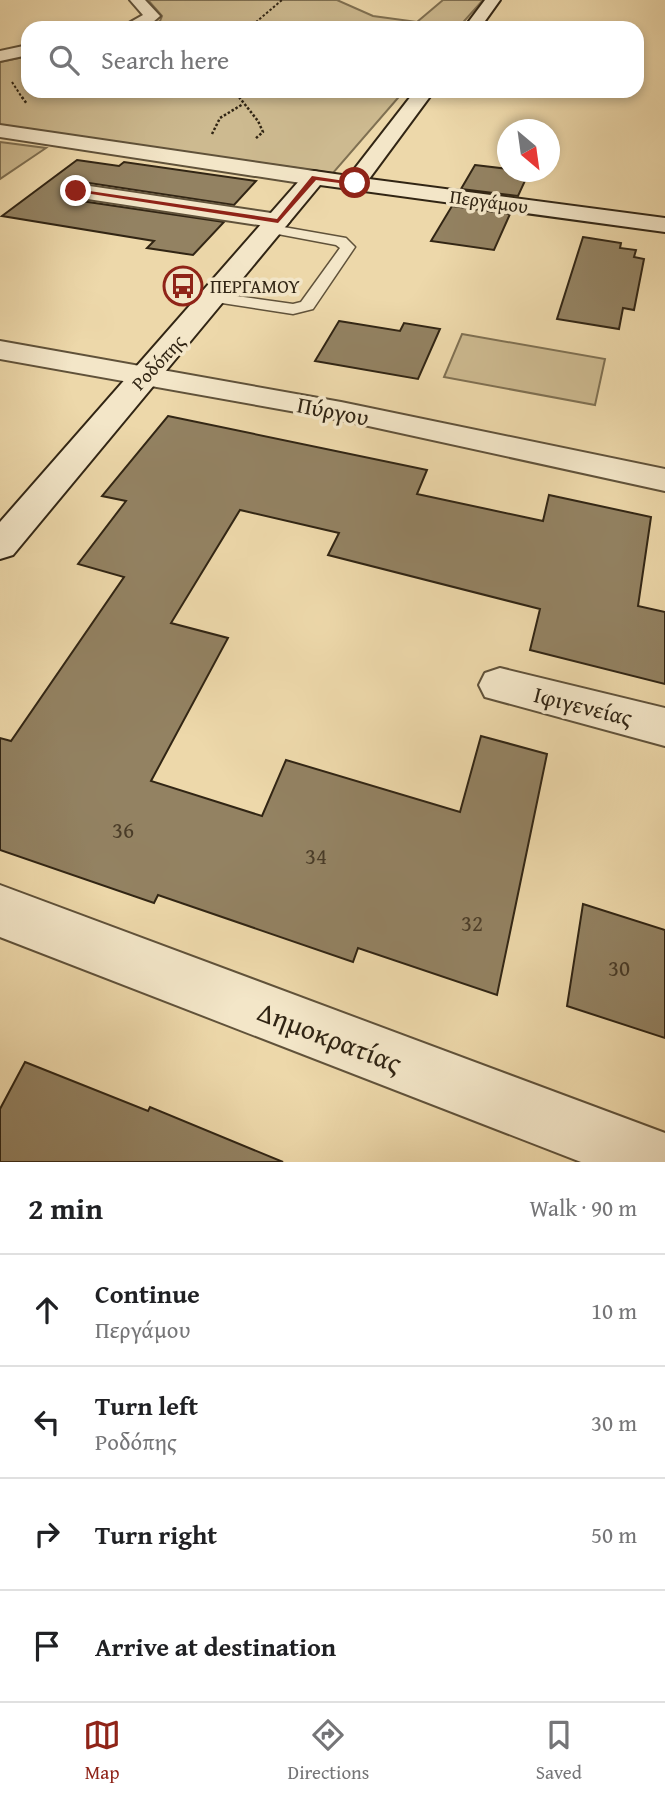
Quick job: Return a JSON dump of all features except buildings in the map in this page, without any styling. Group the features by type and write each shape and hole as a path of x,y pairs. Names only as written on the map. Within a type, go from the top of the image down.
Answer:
{"street":[{"path":"137,0 152,16 145,21"},
{"path":"477,21 493,0"},
{"path":"0,56 21,52"},
{"path":"355,183 420,98"},
{"name":"Περγάμου","path":"0,131 314,178 665,225"},
{"name":"Ροδόπης","path":"0,546 142,377 215,298 314,178"},
{"path":"76,191 275,225"},
{"name":"Πύργου","path":"0,350 664,469"},
{"name":"Ιφιγενείας","path":"500,685 665,727"},
{"name":"Δημοκρατίας","path":"0,911 661,1162"}],"lane":[{"path":"215,298 293,309 301,309 312,302 348,247 341,241 275,225"}],"path":[{"path":"257,21 282,0"},
{"path":"239,98 259,119 263,132 249,146 271,171"},
{"path":"209,139 220,118 243,104"}],"shaded area":[{"path":"148,0 337,0 373,16 410,21 160,21 162,16"},
{"path":"443,0 483,0 464,21 418,21"},
{"path":"21,58 21,98 398,98 333,173 0,127 0,62"},
{"path":"0,142 46,148 0,179"},
{"path":"462,334 605,359 595,405 444,377"}],"place":[{"name":"ΠΕΡΓΑΜΟΥ","path":"183,286"}],"route":[{"path":"76,191 278,221 314,178 355,183"}]}
